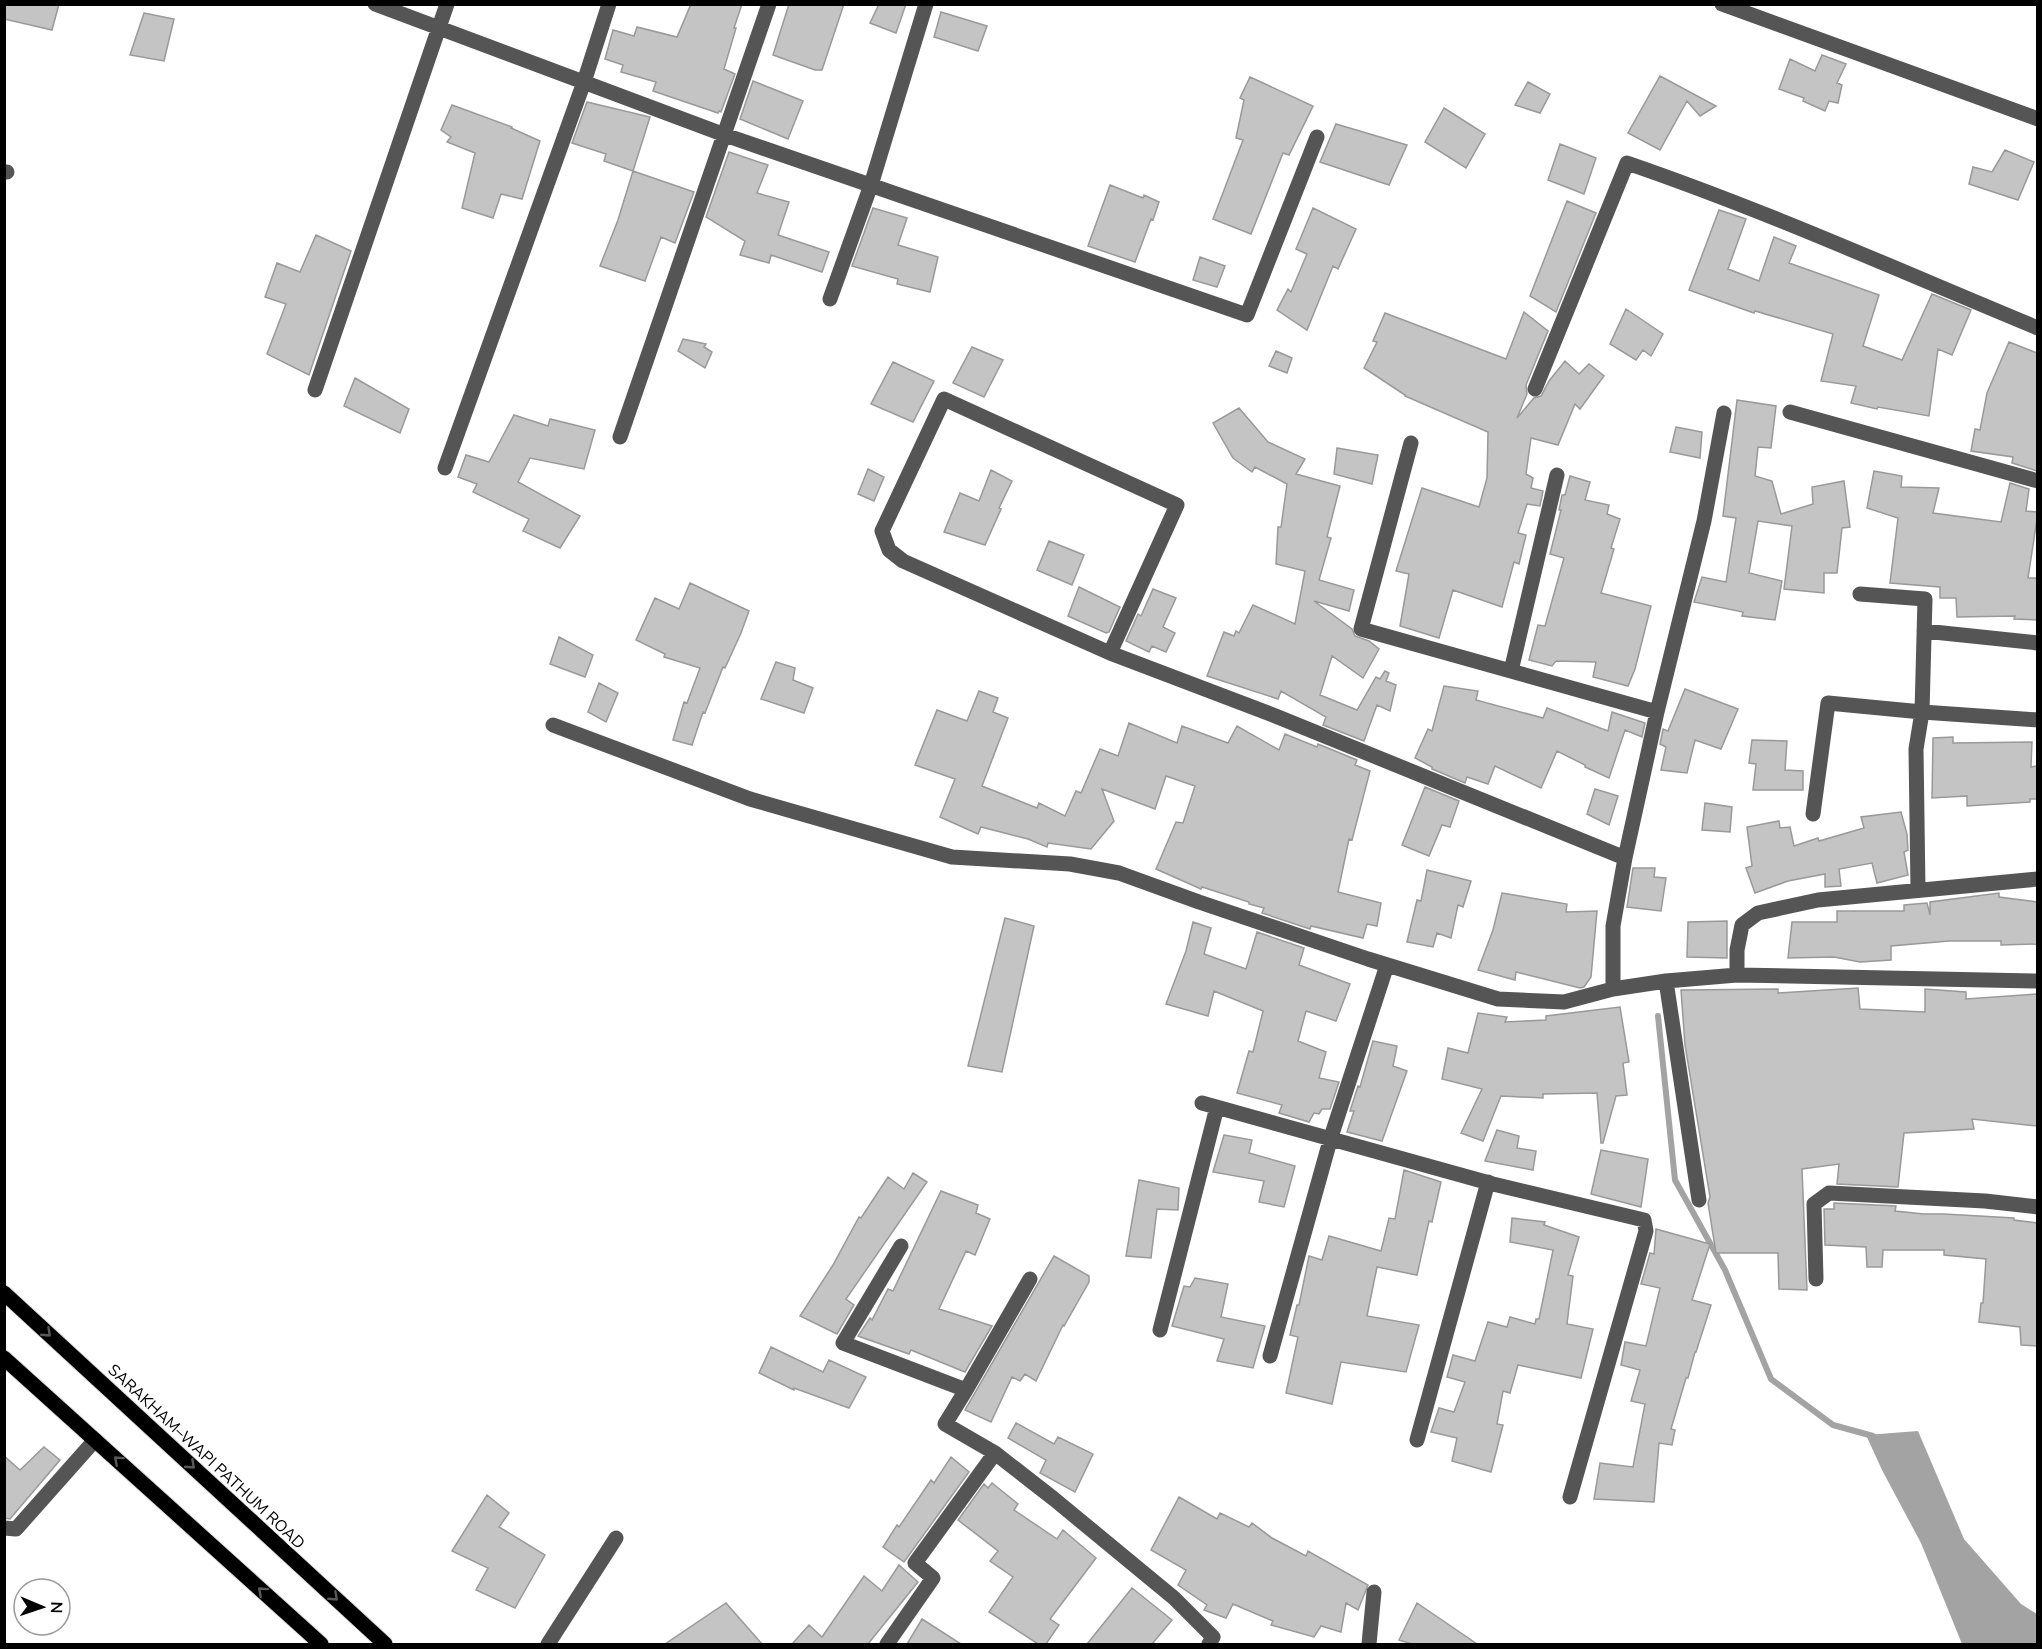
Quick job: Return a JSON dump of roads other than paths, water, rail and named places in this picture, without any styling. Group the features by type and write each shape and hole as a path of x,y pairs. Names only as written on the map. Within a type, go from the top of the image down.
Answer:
{"main road":[{"name":"SARAKHAM–WAPI PATHUM ROAD","path":"4,1293 385,1644"},
{"path":"4,1358 321,1644"}],"street":[{"path":"375,4 725,135 1247,315 1317,137"},
{"path":"315,390 447,4"},
{"path":"445,468 584,82 609,4"},
{"path":"620,437 769,4"},
{"path":"830,299 871,185 926,4"},
{"path":"1722,4 2037,119"},
{"path":"1535,389 1627,163 1805,229 2037,328"},
{"path":"1110,653 1177,505 944,399 882,531 889,550 903,561 1110,653 1273,715 1625,858"},
{"path":"1790,412 2037,481"},
{"path":"1613,989 1613,926 1625,858 1657,712 1704,521 1725,413"},
{"path":"1411,443 1361,629 1657,712"},
{"path":"1511,671 1557,475"},
{"path":"1860,594 1925,599 1922,712 1916,749 1918,890"},
{"path":"1924,631 2037,643"},
{"path":"1814,814 1828,703 2037,720"},
{"path":"553,725 750,799 952,857 1070,864 1119,873 1387,965 1498,999 1564,1002 1613,989 1666,981 1737,975 2037,981"},
{"path":"1737,975 1737,950 1742,925 1758,913 1818,900 2037,879"},
{"path":"1270,1356 1331,1137 1387,965"},
{"path":"1666,981 1699,1200"},
{"path":"1160,1330 1210,1105 1488,1182 1644,1220 1646,1232 1570,1497"},
{"path":"1417,1440 1488,1182"},
{"path":"1816,1279 1814,1204 1829,1193 1985,1201 2037,1208"},
{"path":"901,1246 843,1343 966,1389"},
{"path":"1030,1279 945,1424 995,1453 1174,1598 1213,1637 1209,1644"},
{"path":"4,1528 16,1529 95,1440"},
{"path":"887,1644 933,1578 915,1563 995,1453"},
{"path":"548,1644 616,1538"},
{"path":"1369,1644 1374,1592"}],"waterway":[{"path":"1658,1016 1675,1180 1725,1270 1771,1379 1833,1425 1873,1436"}]}
